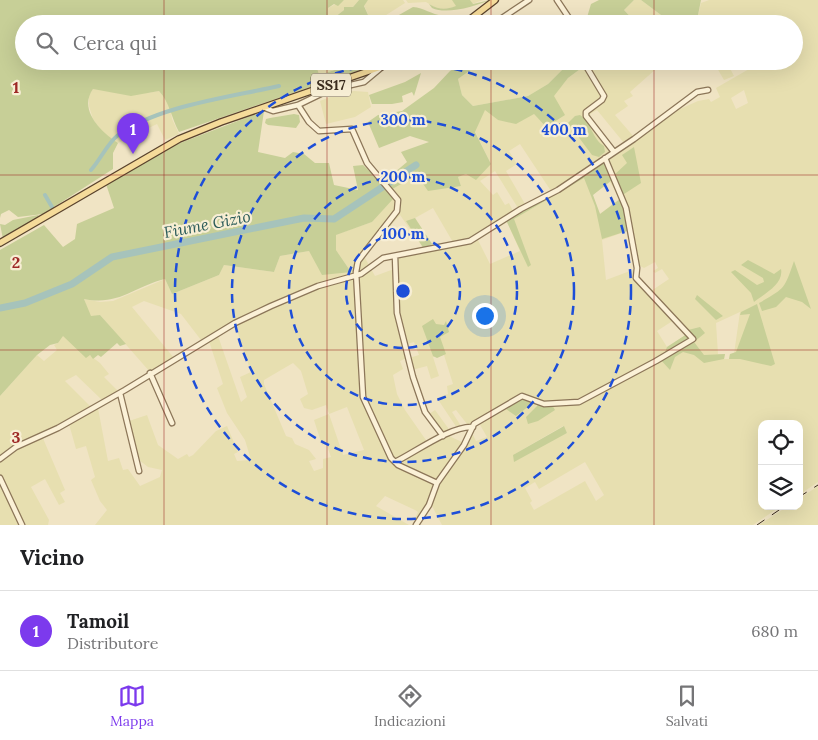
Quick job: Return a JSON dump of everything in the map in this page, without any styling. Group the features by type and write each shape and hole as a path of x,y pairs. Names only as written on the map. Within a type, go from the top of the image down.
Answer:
{"main road":[{"path":"479,15 495,0"},
{"name":"SS17","path":"0,243 41,216 158,149 221,122 328,88 374,70"}],"street":[{"path":"506,15 529,0"},
{"path":"557,0 567,15"},
{"path":"588,70 604,96 602,100 586,112 586,116 614,152"},
{"path":"265,108 273,111 298,105 328,88"},
{"path":"0,459 16,447 58,428 120,393 235,322 318,286 356,276 366,271 378,260 470,242 521,209 558,190 696,92 708,90"},
{"path":"298,105 309,122 319,131 352,129 366,163 385,182 398,200 398,211 358,261 356,276 363,397 381,440 394,462 437,483"},
{"path":"416,525 428,505 437,483 464,445 472,427 477,421 522,396 544,404 579,402 656,361 693,338 636,278 636,259 626,208 605,158"},
{"path":"395,256 397,313 413,377 425,412 443,436"},
{"path":"150,374 172,423"},
{"path":"120,393 139,471"},
{"path":"394,462 443,436 465,427 472,427"},
{"path":"0,478 22,525"}],"shaded area":[{"path":"344,0 359,0 353,7 338,15 328,15 328,8"},
{"path":"368,0 403,0 405,3 386,15 368,15 364,5"},
{"path":"406,0 483,0 439,10 426,2 408,3"},
{"path":"634,0 641,0 661,15 629,15 624,10"},
{"path":"709,0 818,0 818,482 803,492 803,420 758,420 758,510 775,510 753,525 442,525 431,504 420,522 415,518 418,512 385,496 376,506 409,525 95,525 107,510 100,501 91,480 95,477 86,446 76,449 69,424 42,436 65,490 60,493 65,502 59,505 45,479 31,487 49,520 48,525 0,525 0,396 37,355 44,361 57,350 54,345 58,343 61,334 90,316 84,299 100,302 113,301 165,279 172,294 219,275 224,265 274,272 280,256 309,251 351,272 336,250 335,235 372,222 389,191 417,175 461,186 458,177 491,164 475,131 485,109 498,120 534,114 546,127 553,96 568,78 579,70 655,70 630,92 633,96 624,101 628,106 615,115 634,137 624,143 597,110 590,114 591,120 615,152 680,109 698,101 709,99 711,102 720,97 716,88 747,70 803,70 803,15 698,15 701,3","holes":["744,90 748,103 736,109 731,98","520,144 551,191 525,204 506,171 517,164 509,151","495,171 518,208 513,211 509,203 505,205 497,192 493,195 480,181","610,182 620,199 600,214 592,195","433,208 454,244 441,246 432,244 415,218","400,215 424,249 394,254 394,269 375,276 364,256","507,222 520,251 490,264 478,240","630,230 638,265 644,268 655,262 658,268 653,271 655,273 662,269 669,279 651,291 636,276 638,268 606,280 602,240","144,301 181,314 201,340 234,322 251,372 240,377 247,397 241,402 218,336 209,341 223,384 217,388 227,413 245,440 251,460 237,461 234,454 238,452 227,426 216,431 193,455 189,457 187,454 178,459 158,445 147,415 129,421 139,460 148,467 162,470 160,477 140,486 128,469 123,470 119,458 108,461 97,403 91,407 65,381 76,375 102,400 118,391 104,377 109,374 100,363 63,335 81,323 100,315 150,372 174,358 132,307","740,312 734,354 730,354 729,359 724,359 725,354 718,354 716,323","674,320 687,334 667,347 657,331","414,342 419,355 409,358 412,370 427,366 431,379 439,376 433,357 444,355 453,384 447,386 448,394 437,398 457,428 461,426 452,412 456,410 467,424 475,425 479,423 487,437 476,441 470,429 464,443 449,436 448,433 451,432 435,410 426,416 441,436 428,443 405,410 397,394 393,375 403,369 400,361 407,358 404,345","293,363 301,371 308,394 300,399 304,408 312,410 326,405 329,414 314,420 322,445 326,443 331,457 323,459 323,468 314,471 309,461 316,459 309,450 295,444 292,438 286,436 264,380","347,407 364,450 343,455 329,414","563,426 567,433 513,455","585,462 604,495 596,501 585,481 534,510 530,503 532,501 525,488 535,482 539,489"]},
{"path":"317,70 335,70 319,75"},
{"path":"470,70 562,70 548,84 528,96 473,106 462,95 458,79"},
{"path":"718,70 731,70 734,76 724,80"},
{"path":"93,89 148,93 159,91 169,102 172,119 179,134 165,140 157,124 118,143 103,134 93,119 89,106 89,95"},
{"path":"368,92 371,107 355,117 326,124 320,101 340,93"},
{"path":"818,486 818,525 759,525 782,510 803,510 803,496"}],"green space":[{"path":"0,0 344,0 338,6 334,4 328,8 328,15 15,15 15,70 318,70 319,75 335,70 360,70 179,132 168,105 159,91 131,96 93,89 89,97 88,105 90,112 99,127 118,143 113,153 113,169 43,214 18,217 9,210 1,214 0,218"},
{"path":"359,0 368,0 364,6 368,15 338,15 344,10 344,7 353,7"},
{"path":"452,0 470,0 473,4 490,0 469,7 445,11 432,8 429,4 442,9 449,8 456,6"},
{"path":"599,0 634,0 624,10 629,15 588,15 591,4"},
{"path":"641,0 701,0 698,15 661,15"},
{"path":"413,7 439,15 399,15"},
{"path":"470,70 458,79 462,95 473,106 528,96 548,84 562,70 579,70 568,78 554,96 565,115 546,127 534,114 516,124 498,120 485,110 475,132 491,164 476,180 466,174 458,177 461,186 428,191 417,175 389,191 393,199 372,222 336,235 336,250 351,272 322,275 309,251 280,256 274,272 224,265 219,275 172,294 165,279 117,298 107,300 84,299 91,316 100,315 126,344 120,346 117,343 101,357 98,355 93,359 90,355 86,358 63,336 58,343 50,345 37,355 0,396 0,250 44,225 63,247 75,239 77,224 114,208 106,184 167,148 264,111 258,152 285,158 293,152 304,154 315,163 329,163 334,185 358,190 353,166 363,165 382,183 407,162 401,152 429,142 410,136 379,148 368,122 378,115 402,111 434,88 450,71"},
{"path":"421,73 414,96 412,92 402,96 403,102 372,104 369,95 405,82"},
{"path":"294,114 299,115 300,122 296,128 265,123 266,119"},
{"path":"580,115 604,146 605,152 599,157 592,155 568,123 575,116"},
{"path":"634,147 641,183 621,196 613,176 627,163 622,155"},
{"path":"603,161 612,180 593,195 600,214 620,199 630,230 602,239 595,206 584,178 514,219 531,265 528,267 506,220 568,187"},
{"path":"38,215 3,239 0,224 5,225 13,220"},
{"path":"415,218 432,244 424,249 406,221"},
{"path":"748,260 774,274 781,269 781,274 776,284 754,302 751,293 731,272 735,270 757,285 764,282 763,278 741,265"},
{"path":"794,261 811,309 802,302 786,297 776,307 762,311 759,303 779,291 788,278"},
{"path":"697,295 723,316 716,320 695,299"},
{"path":"757,304 775,364 771,366 740,359 729,359 730,354 736,352 750,314 740,315 741,312"},
{"path":"433,319 436,324 444,325 446,321 449,332 440,337 446,354 437,358 433,356 422,326"},
{"path":"700,327 705,333 694,342 704,355 725,354 724,359 704,363 694,355 683,352 675,357 670,370 659,358 664,355 667,347 687,334 688,330"},
{"path":"523,398 533,403 516,416 506,409"},
{"path":"538,405 552,405 555,410 538,421 528,424 526,417"},
{"path":"564,426 567,433 514,462 513,455"}],"waterway":[{"path":"91,170 117,136 152,117 195,104 279,86"},
{"name":"Fiume Gizio","path":"0,308 25,303 72,284 112,257 304,218 334,219 416,165"},
{"path":"45,195 52,207"}],"railway":[{"path":"803,494 818,485"},
{"path":"757,525 779,510"}],"place":[{"name":"Tamoil","path":"133,154"}]}
